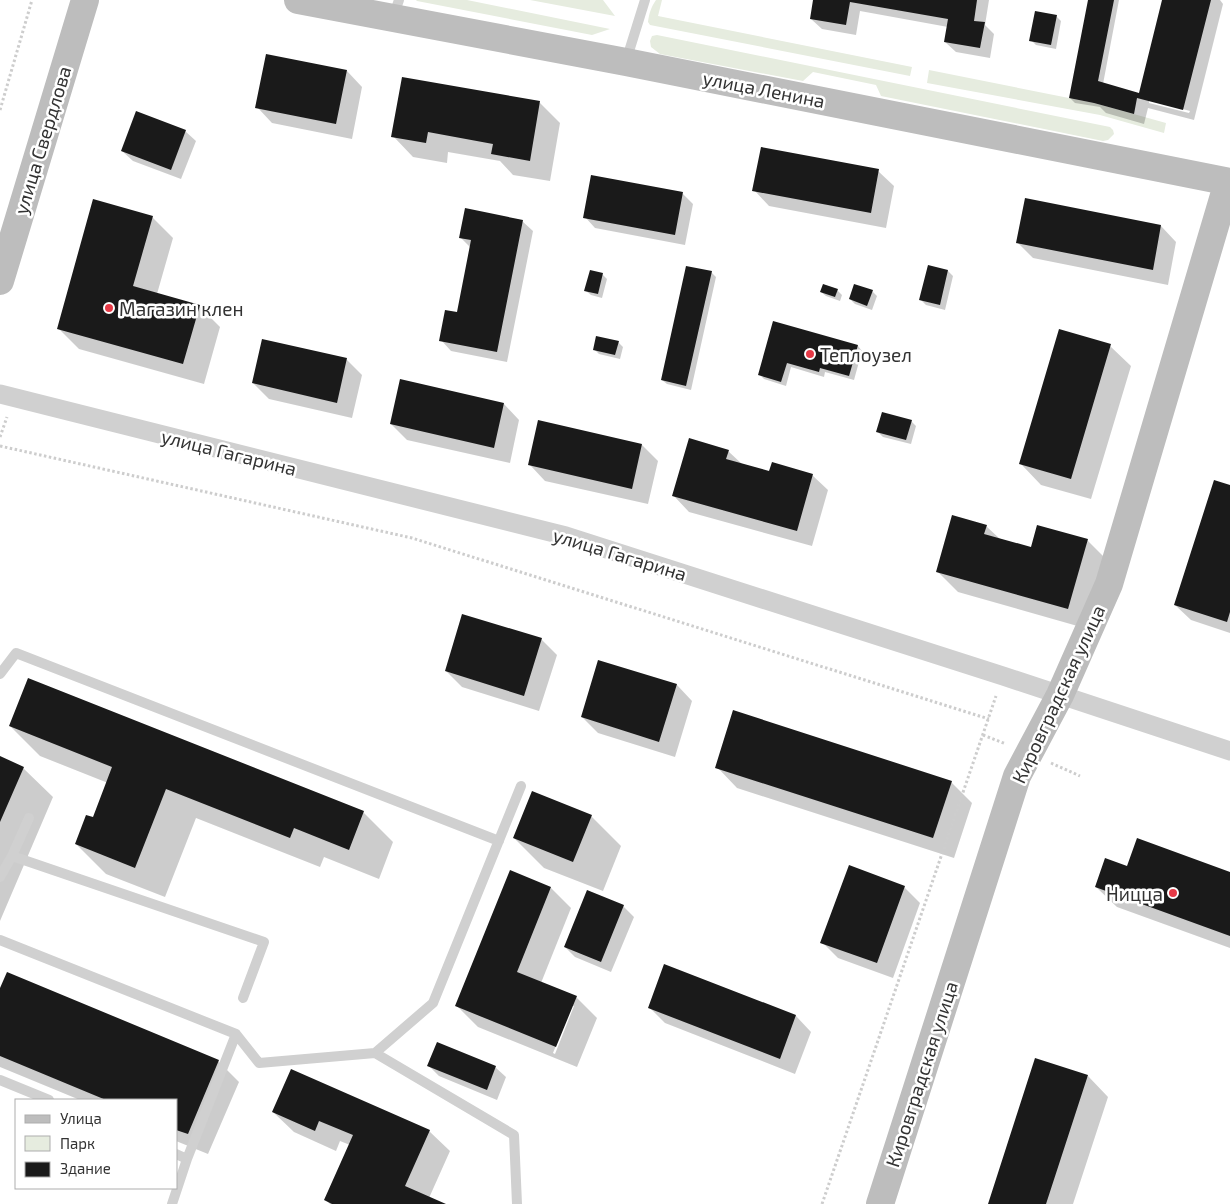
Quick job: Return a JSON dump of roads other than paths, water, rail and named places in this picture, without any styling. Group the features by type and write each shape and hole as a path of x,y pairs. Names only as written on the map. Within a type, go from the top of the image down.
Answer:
{"main road":[{"name":"улица Свердлова","path":"0,281 85,0"},
{"name":"улица Ленина","path":"298,0 396,9 626,62 1229,182"},
{"name":"Кировградская улица","path":"880,1204 1017,776 1060,695 1109,584 1229,182"}],"street":[{"name":"улица Гагарина","path":"0,394 566,536 1230,751"}],"lane":[{"path":"626,62 645,0"},
{"path":"0,674 16,653 499,841"},
{"path":"375,1053 433,1003 521,786"},
{"path":"0,877 12,856 29,818"},
{"path":"12,856 264,942 243,998"},
{"path":"0,940 236,1034 259,1063 375,1053 514,1135 518,1204"},
{"path":"178,1186 236,1034"},
{"path":"0,1080 47,1099"},
{"path":"178,1155 187,1159"},
{"path":"172,1204 177,1189"}],"place":[{"name":"Магазин клен","path":"109,308"},
{"name":"Теплоузел","path":"810,354"},
{"name":"Ницца","path":"1173,893"}]}
